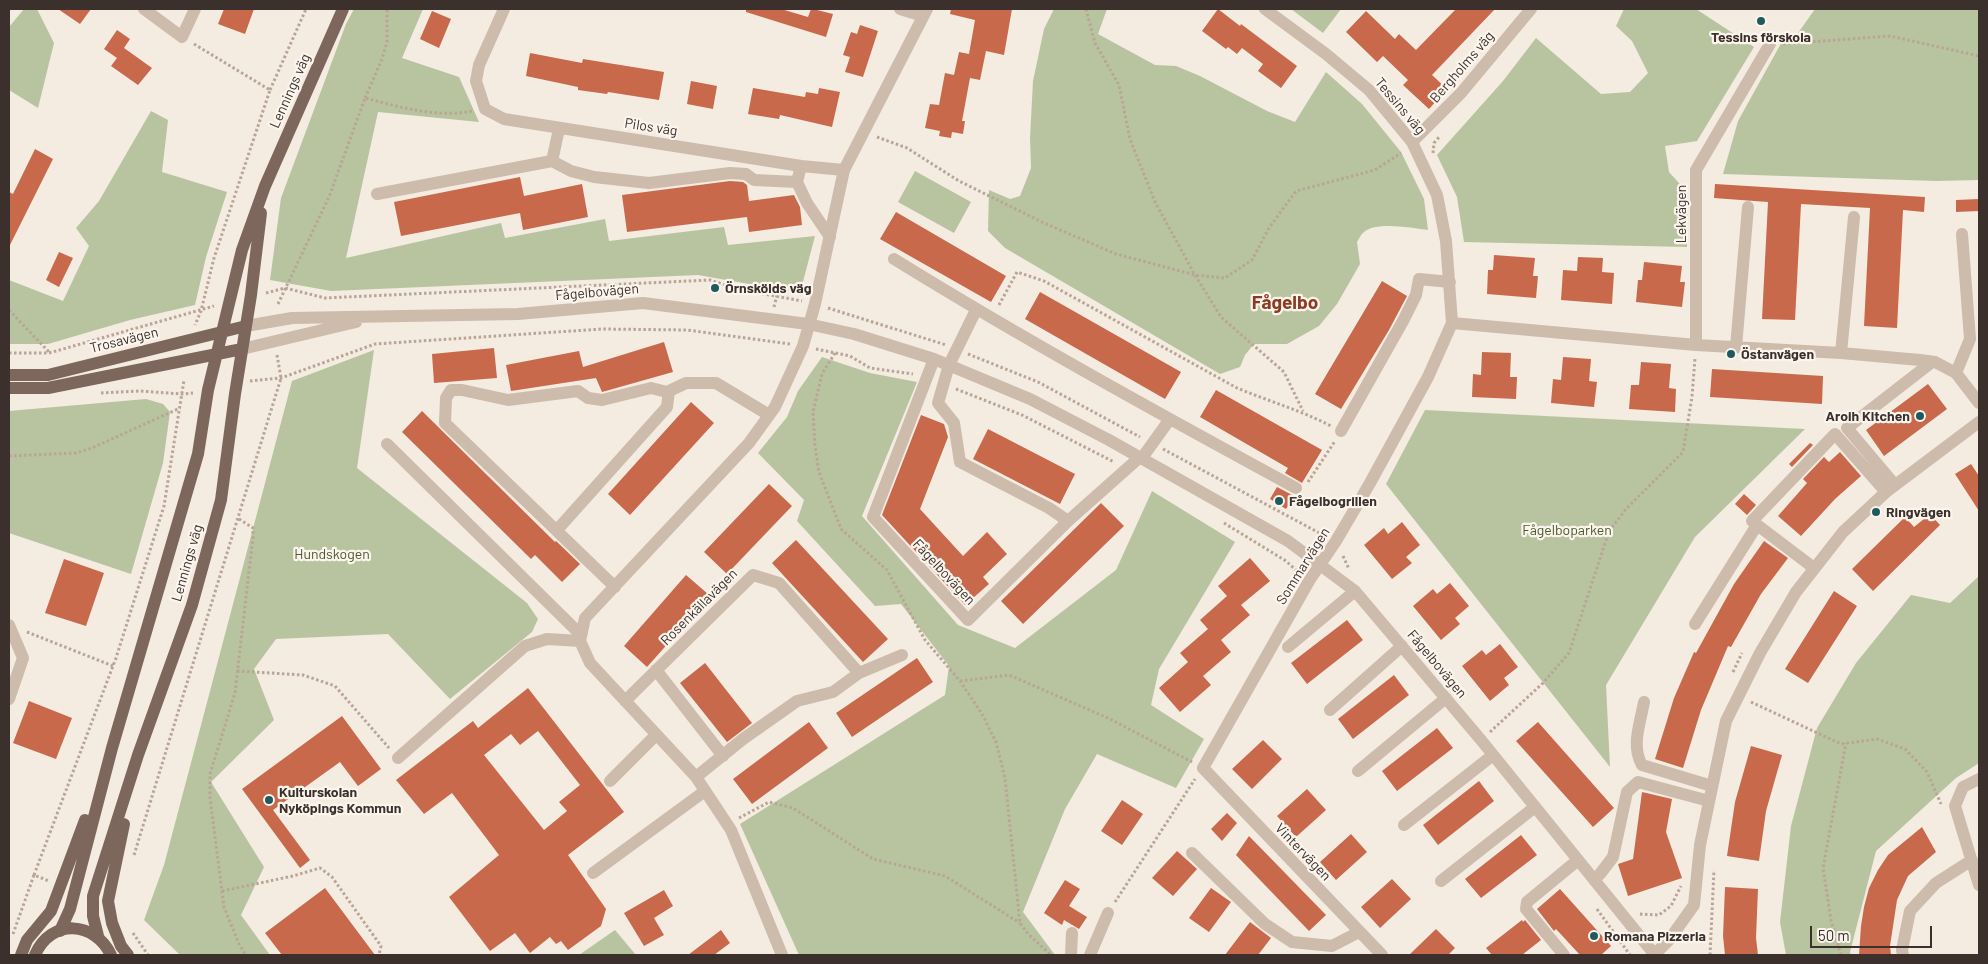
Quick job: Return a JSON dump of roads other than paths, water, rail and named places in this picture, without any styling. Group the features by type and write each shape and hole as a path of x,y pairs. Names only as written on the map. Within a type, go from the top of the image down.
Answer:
{"main road":[{"name":"Lennings väg","path":"60,931 70,909 112,748 198,454 208,390 242,250 265,186 343,9"},
{"name":"Lennings väg","path":"98,936 93,916 93,896 138,755 192,605 221,500 265,186"},
{"name":"Trosavägen","path":"9,374 48,375 246,326"},
{"path":"9,388 48,388 217,356 242,349"},
{"name":"Lennings väg","path":"21,955 27,940 51,911 112,748"},
{"path":"128,955 121,946 112,923 108,901 138,755"},
{"path":"36,955 39,947 48,937 60,931 73,928 86,930 98,936 107,946 111,955"}],"street":[{"path":"144,9 182,37 195,9"},
{"name":"Pilos väg","path":"504,9 479,65 476,81 485,109 504,119 801,166 844,170"},
{"path":"581,638 585,618 749,443 775,407 802,346 815,304 844,170 925,13 900,9"},
{"name":"Tessins väg","path":"1265,9 1326,54 1369,90 1412,142 1437,195 1446,241 1452,324"},
{"name":"Bergholms väg","path":"1412,142 1461,93 1531,9"},
{"name":"Lekvägen","path":"1696,345 1696,170 1770,44"},
{"path":"552,161 559,129"},
{"path":"733,173 737,156"},
{"path":"377,194 552,161 571,171 594,177 649,183 733,173 746,174 754,180 797,182"},
{"path":"801,166 797,182 807,203 830,237"},
{"path":"1736,347 1748,207"},
{"path":"1841,353 1854,217"},
{"path":"1956,373 1970,339 1962,234"},
{"path":"894,259 976,310 1296,488"},
{"path":"1341,431 1416,295 1419,279 1450,282"},
{"name":"Fågelbovägen","path":"246,326 292,318 518,314 643,303 808,324 854,334 934,359 1030,399 1141,457 1296,546 1355,591 1481,740 1654,955"},
{"path":"976,310 949,365 938,403 954,423 960,462 1049,508 1068,521"},
{"name":"Fågelbovägen","path":"242,349 376,317"},
{"path":"1452,324 1696,345 1841,353 1932,362 1956,373 1979,403"},
{"name":"Sommarvägen","path":"1203,768 1309,581 1336,541 1370,483 1428,377 1452,324"},
{"name":"Fågelbovägen","path":"934,359 873,517 968,620 1068,521 1141,457"},
{"path":"1890,488 1847,428 1932,362"},
{"path":"615,587 445,423 446,398 451,390 462,390 508,400 578,391 588,398 602,400 651,388 667,392 686,383 716,383 769,415"},
{"path":"557,530 667,407 669,391"},
{"path":"1141,457 1170,419"},
{"path":"1654,955 1669,940 1694,905 1700,845 1726,721 1760,652 1796,592 1843,532 1890,488 1979,422"},
{"path":"1814,568 1752,521 1835,434 1890,488"},
{"path":"386,444 581,638 590,663 696,777 727,824 782,955"},
{"path":"1695,624 1758,525"},
{"name":"Rosenkällavägen","path":"625,701 753,575 779,583 859,673"},
{"path":"1288,646 1355,591"},
{"path":"9,699 23,658 10,625"},
{"path":"398,758 525,646 547,639 581,638"},
{"path":"1330,710 1402,646"},
{"path":"696,777 743,738 797,701 833,692 859,673 902,655"},
{"path":"656,670 722,756"},
{"path":"1358,771 1446,698"},
{"path":"1644,702 1635,746 1636,756 1642,766 1712,786"},
{"path":"610,781 656,735"},
{"path":"1404,825 1493,755"},
{"name":"Vintervägen","path":"1203,768 1382,955"},
{"path":"1979,780 1963,787 1954,806 1974,854 1979,885"},
{"path":"1594,880 1613,857 1627,792 1638,782 1709,801"},
{"path":"593,873 705,791"},
{"path":"1441,881 1535,807"},
{"path":"1192,853 1265,924 1292,942 1332,946 1360,932"},
{"path":"1903,955 1902,950 1910,911 1936,883 1974,854"},
{"path":"1564,955 1526,909 1527,902 1578,860"},
{"path":"1090,955 1108,913"},
{"path":"1070,955 1072,934"}],"place":[{"name":"Tessins förskola","path":"1761,21"},
{"name":"Örnskölds väg","path":"715,288"},
{"name":"Östanvägen","path":"1731,354"},
{"name":"Aroih Kitchen","path":"1920,416"},
{"name":"Fågelbogrillen","path":"1279,501"},
{"name":"Ringvägen","path":"1876,512"},
{"name":"Kulturskolan Nyköpings Kommun","path":"269,800"},
{"name":"Romana Pizzeria","path":"1594,936"}],"district":[{"name":"Fågelbo","path":"1285,303"}],"park label":[{"name":"Fågelboparken","path":"1567,530"},
{"name":"Hundskogen","path":"332,554"}]}
